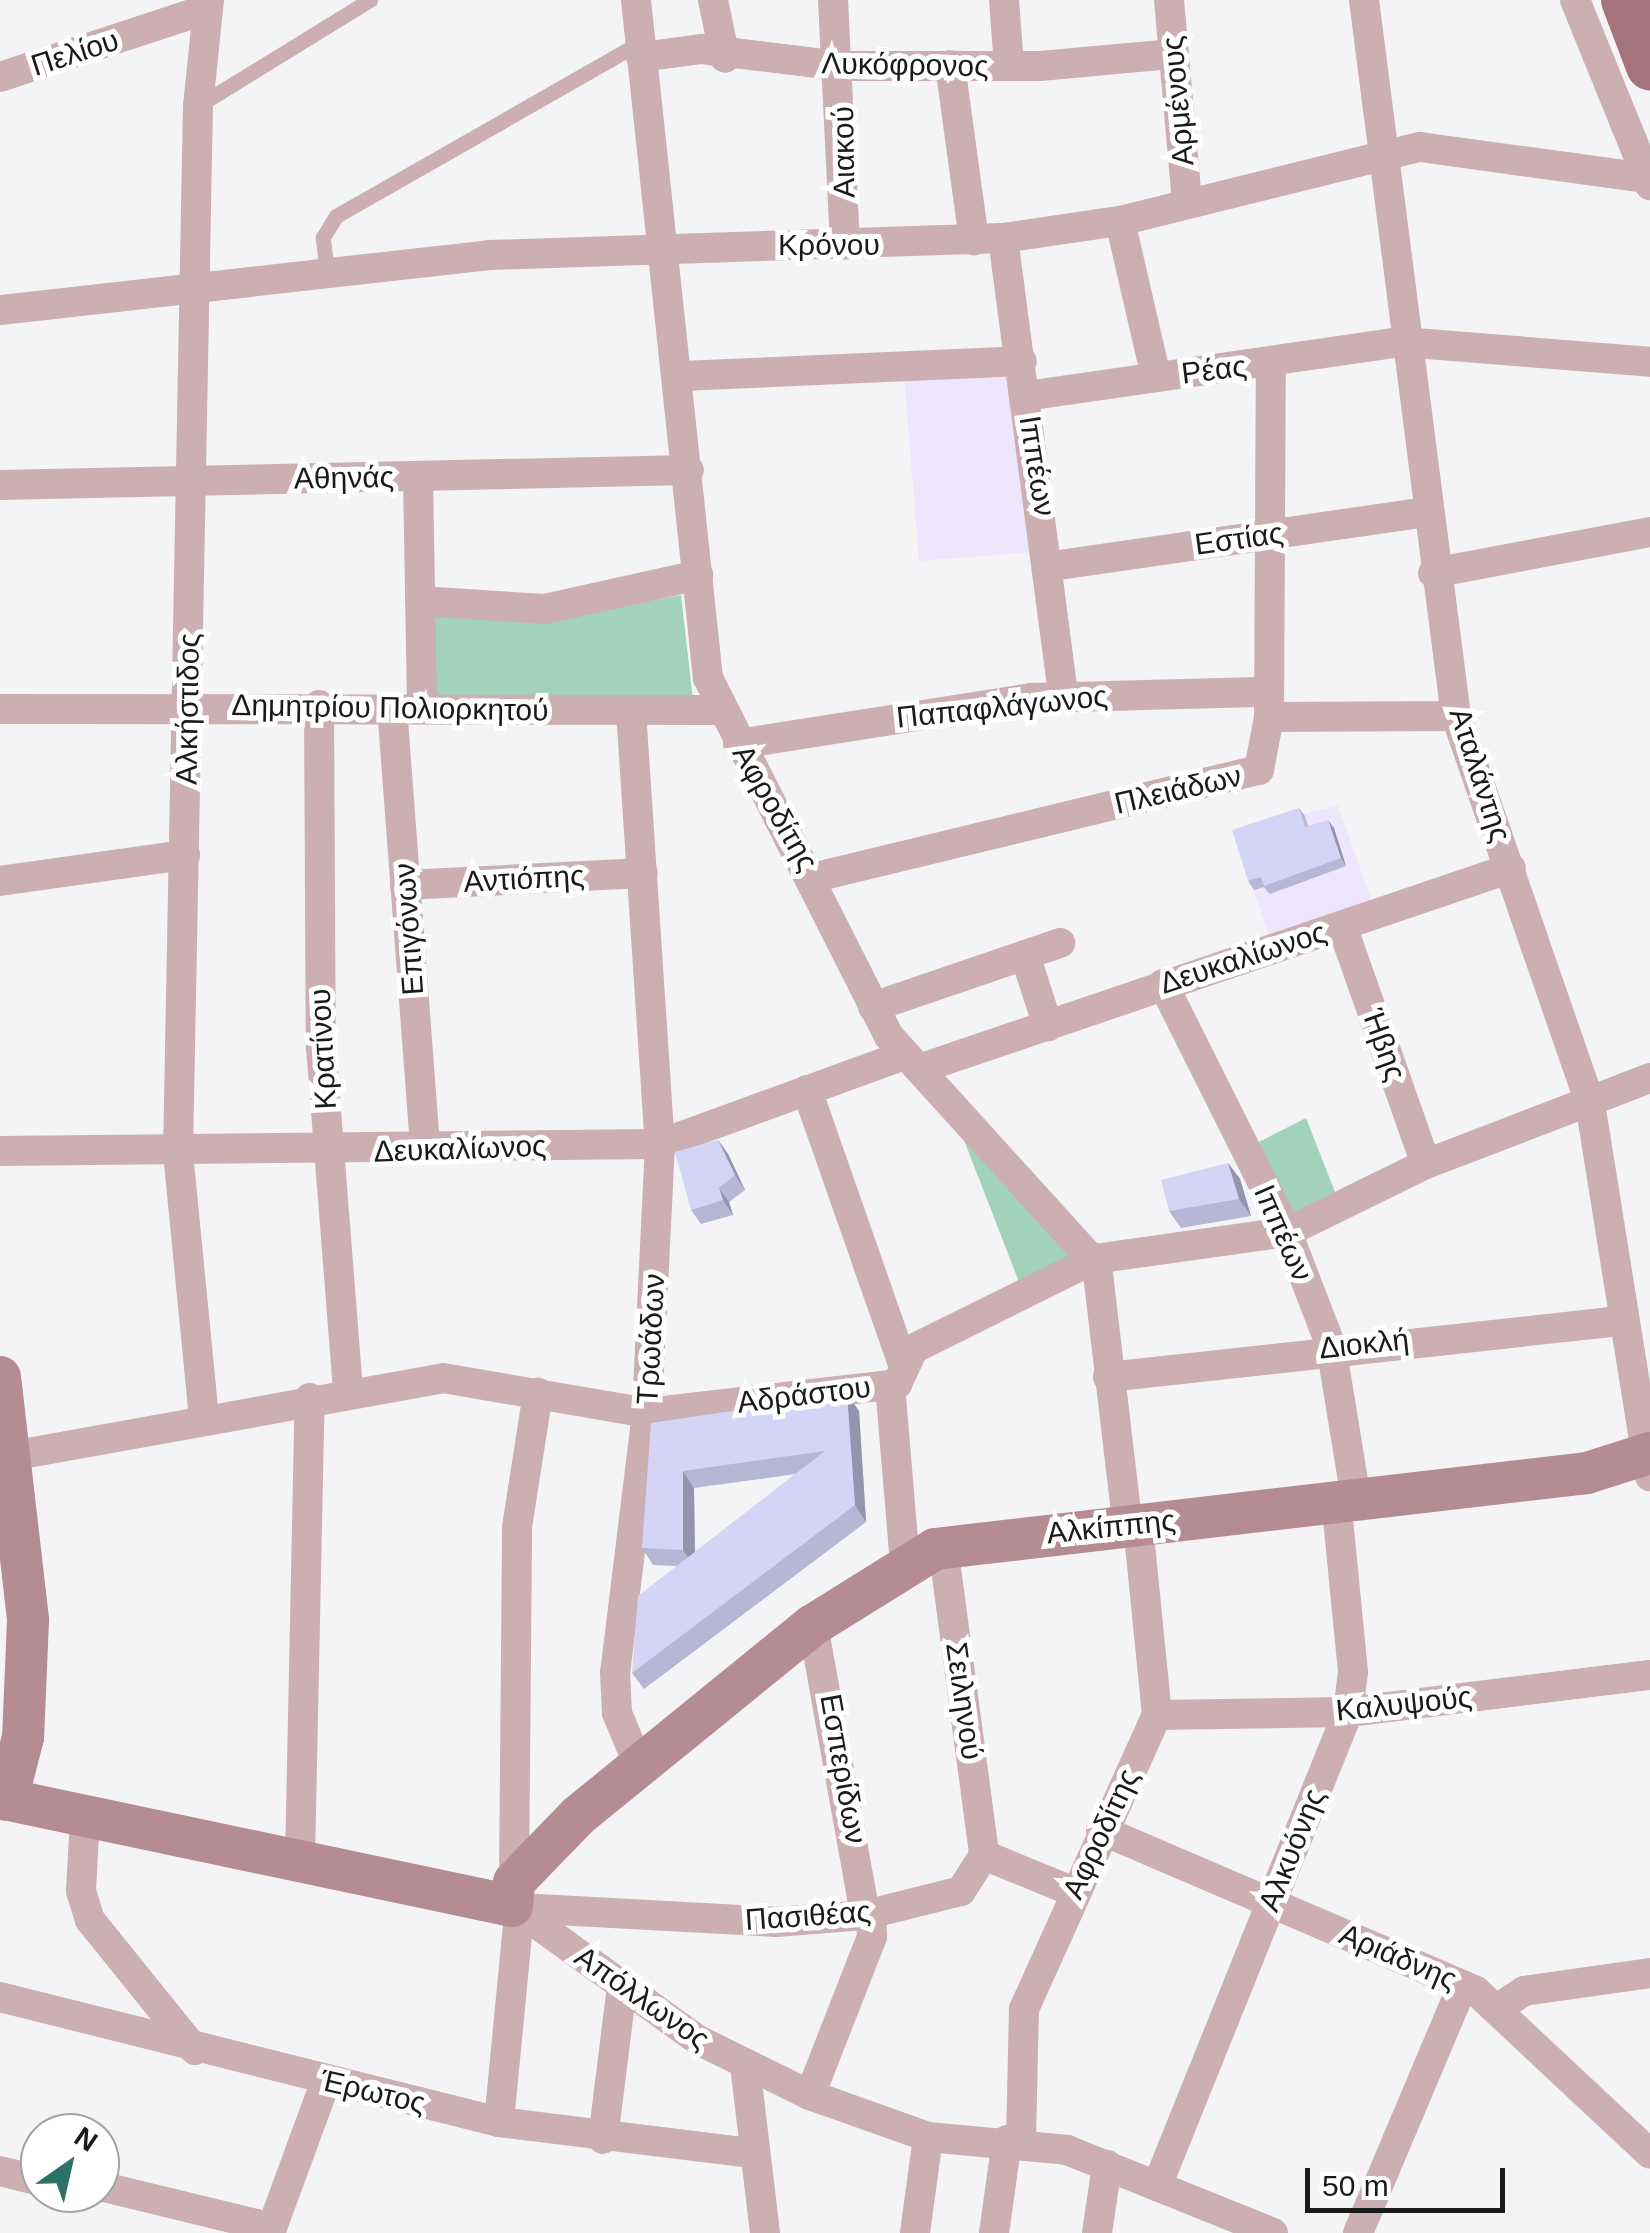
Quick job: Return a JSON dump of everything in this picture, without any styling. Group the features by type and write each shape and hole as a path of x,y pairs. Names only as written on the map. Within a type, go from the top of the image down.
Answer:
{"main road":[{"path":"1624,0 1650,66"}],"street":[{"name":"Αφροδίτης","path":"636,0 682,376 698,575 720,710 816,877 872,1007 912,1062 1094,1260"},
{"path":"713,0 725,58"},
{"name":"Αιακού","path":"833,0 840,66 845,245"},
{"path":"1004,0 1009,66"},
{"name":"Αρμένους","path":"1169,0 1187,202"},
{"name":"Αταλάντης","path":"1364,0 1403,342 1456,716 1590,1103 1620,1321 1649,1461"},
{"path":"1576,0 1649,182"},
{"name":"Αλκήστιδος","path":"204,1418 178,1154 198,106 208,4"},
{"name":"Πελίου","path":"0,77 208,4"},
{"name":"Λυκόφρoνος","path":"640,50 702,49 725,58 840,66 1009,66 1173,54"},
{"name":"Ιππέων","path":"950,66 989,239 1022,361 1052,566 1063,696"},
{"name":"Κρόνου","path":"0,310 197,292 327,272 667,243 845,245 989,239 1120,221 1379,153 1447,148 1649,182"},
{"path":"1120,221 1156,378"},
{"name":"Ρέας","path":"1026,396 1403,342 1650,362"},
{"path":"682,376 1022,361"},
{"name":"Πλειάδων","path":"816,877 1254,774 1268,704 1266,535 1271,362"},
{"name":"Αθηνάς","path":"0,485 688,470"},
{"name":"Επιγόνων","path":"418,476 420,601 407,707 405,885 426,1150"},
{"name":"Εστίας","path":"1052,566 1426,512"},
{"path":"1434,573 1650,532"},
{"path":"420,601 545,609 698,575"},
{"name":"Παπαφλάγωνος","path":"738,744 1063,696 1456,716"},
{"name":"Δημητρίου Πολιορκητού","path":"0,709 319,704 720,710"},
{"name":"Κρατίνου","path":"319,704 317,941 348,1392"},
{"name":"Τρωάδων","path":"631,711 660,1144 646,1413 614,1672 617,1713 639,1766"},
{"path":"0,881 185,855"},
{"name":"Δευκαλίωνος","path":"0,1151 329,1153 660,1144 807,1090 1048,1026 1511,868"},
{"name":"Αντιόπης","path":"405,885 643,874"},
{"name":"Ήβης","path":"1342,926 1426,1164"},
{"path":"872,1007 1060,943"},
{"path":"1025,955 1048,1026"},
{"name":"Ιππέων","path":"1163,984 1287,1232 1331,1346 1346,1499"},
{"name":"Αδράστου","path":"11,1456 310,1398 443,1378 646,1413 896,1373 1094,1260 1287,1232 1426,1164 1650,1078"},
{"path":"807,1090 896,1373 905,1566"},
{"path":"1094,1260 1157,1715"},
{"name":"Διοκλή","path":"1108,1377 1331,1346 1620,1321"},
{"path":"0,1377 11,1456 28,1671 2,1807"},
{"path":"499,2122 515,1900 516,1527 538,1394"},
{"path":"300,1860 310,1398"},
{"name":"Αλκίππης","path":"639,1766 814,1625 943,1546 1588,1474 1649,1461"},
{"name":"Αλκυόνης","path":"1157,2186 1348,1712 1353,1672 1346,1499"},
{"name":"Σειληνού","path":"943,1546 984,1856"},
{"name":"Εσπερίδων","path":"810,2095 872,1937 814,1625"},
{"name":"Καλυψούς","path":"1157,1715 1348,1712 1650,1675"},
{"name":"Αφροδίτης","path":"994,2233 1014,2140 1024,2008 1101,1830 1157,1715"},
{"path":"515,1900 639,1766"},
{"name":"Απόλλωνος","path":"2,1807 85,1817 515,1900 622,1987 745,2065 810,2095 928,2137 1014,2140 1107,2165 1266,2232"},
{"path":"85,1817 81,1892 90,1920 194,2050"},
{"name":"Αριάδνης","path":"1101,1830 1464,1985 1498,2008 1650,2154"},
{"path":"984,1856 1074,1892"},
{"name":"Πασιθέας","path":"515,1900 577,1918 868,1914 961,1891 984,1856"},
{"path":"1498,2008 1524,1991 1650,1972"},
{"path":"1358,2233 1464,1985"},
{"path":"603,2139 622,1987"},
{"name":"Έρωτος","path":"0,1998 194,2050 499,2122 603,2139 752,2153"},
{"path":"745,2065 752,2153 765,2233"},
{"path":"120,2191 271,2230 326,2080"},
{"path":"916,2233 928,2137"},
{"path":"1096,2233 1107,2165"}],"lane":[{"path":"198,106 370,0"},
{"name":"Λυκόφρoνος","path":"327,272 323,237 336,216 640,50"}],"shaded area":[{"path":"1008,371 1032,552 919,561 904,376"},
{"path":"1338,806 1373,904 1270,940 1234,829"}],"green space":[{"path":"681,595 693,700 435,700 433,616 558,618"},
{"path":"1306,1118 1335,1192 1288,1216 1255,1144"},
{"path":"962,1135 1072,1260 1019,1282"}],"building":[{"path":"1299,808 1305,827 1328,820 1341,858 1264,886 1261,877 1248,881 1232,830"},
{"path":"718,1140 735,1175 719,1188 723,1200 691,1210 675,1152"},
{"path":"1228,1163 1239,1199 1169,1211 1161,1180"},
{"path":"847,1394 855,1505 632,1673 638,1596 825,1451 683,1471 683,1550 642,1548 651,1423"}]}
